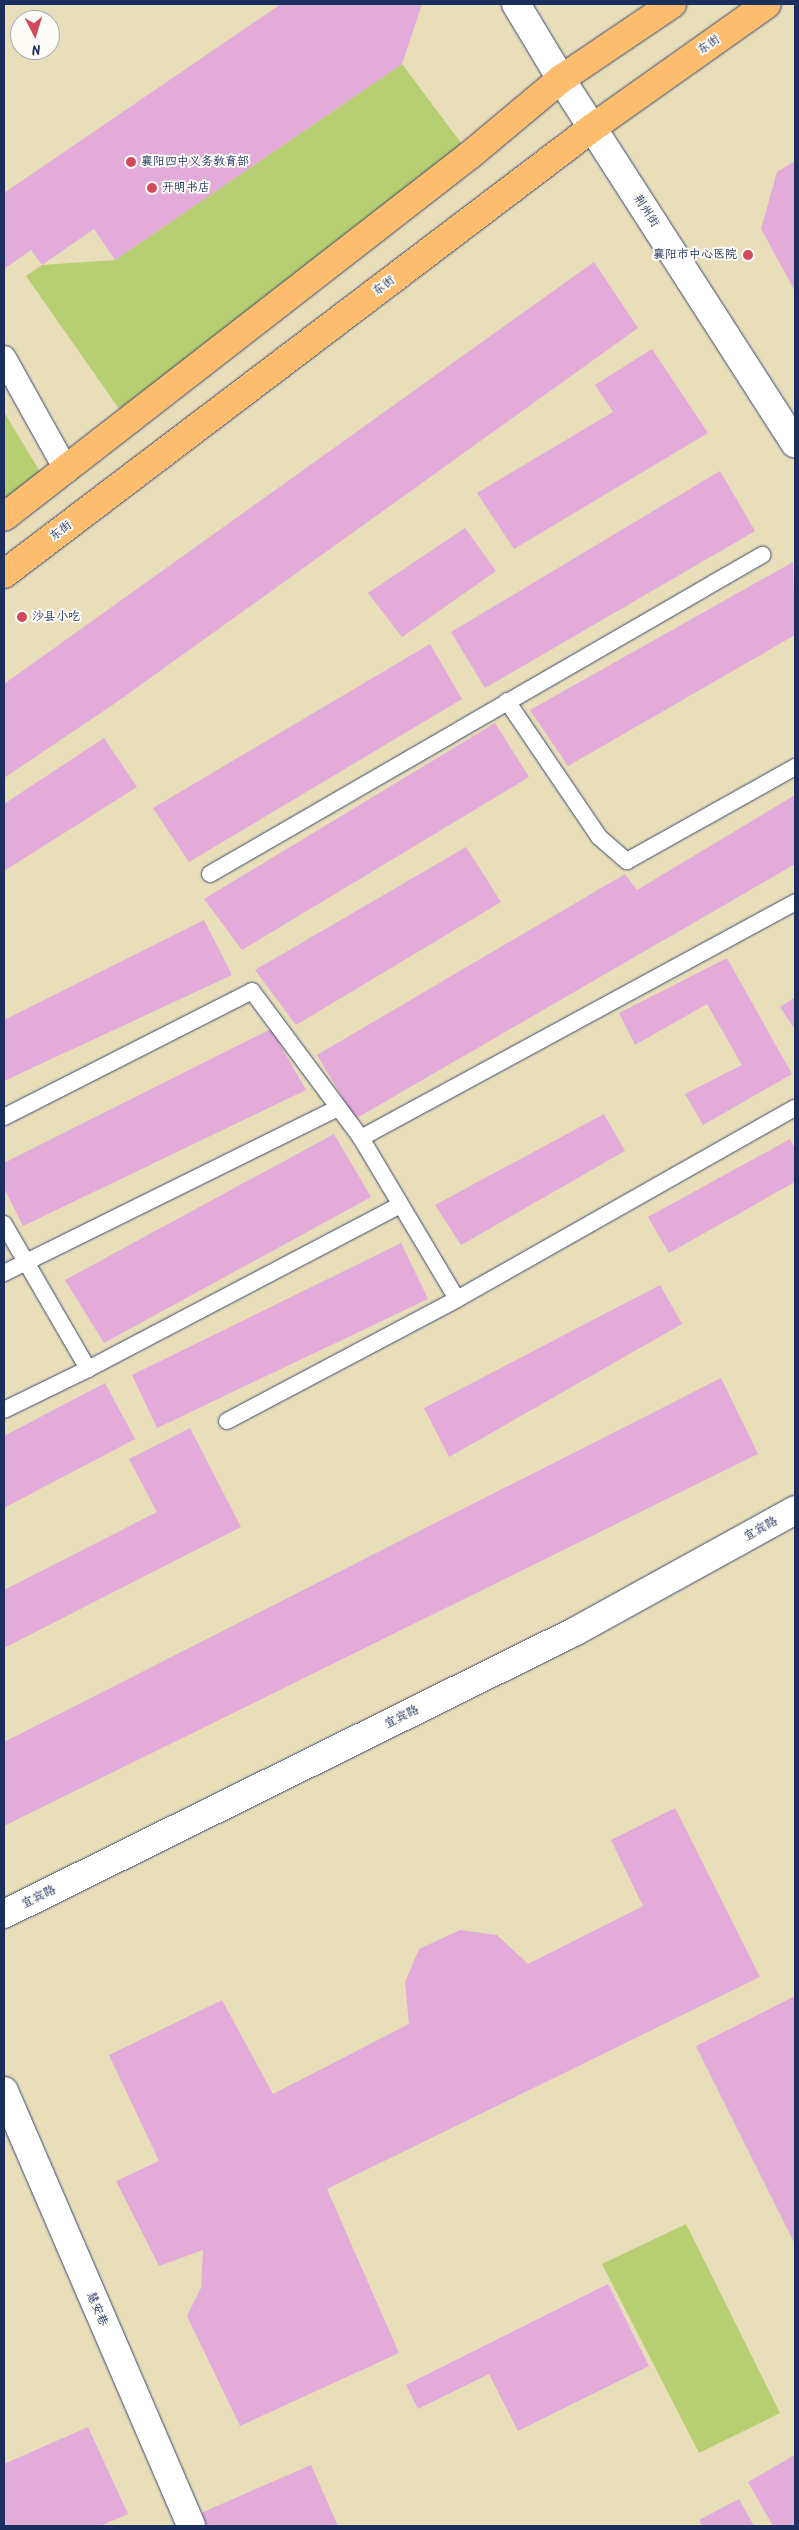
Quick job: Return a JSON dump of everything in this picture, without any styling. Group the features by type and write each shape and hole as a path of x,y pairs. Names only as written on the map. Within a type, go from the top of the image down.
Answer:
{"main road":[{"path":"4,517 67,471 470,155 561,79 672,4"},
{"name":"东街","path":"4,574 592,128 768,4"}],"street":[{"name":"荆州街","path":"516,4 592,128 795,443"},
{"path":"4,358 67,471"},
{"name":"宜宾路","path":"4,1914 576,1631 795,1510"},
{"name":"慧安巷","path":"4,2092 191,2526"}],"lane":[{"path":"210,874 762,555"},
{"path":"507,701 599,837 628,861 795,767"},
{"path":"361,1138 795,902"},
{"path":"4,1117 252,991 361,1138 457,1299"},
{"path":"4,1273 338,1108"},
{"path":"227,1421 457,1299 795,1108"},
{"path":"4,1410 88,1369 401,1205"},
{"path":"4,1224 88,1369"}],"green space":[{"path":"402,64 470,155 129,423 26,276 42,265 115,260"},
{"path":"4,412 48,485 4,517"},
{"path":"686,2224 780,2413 699,2453 602,2264"}],"building":[{"name":"襄阳四中义务教育部","path":"281,4 422,4 402,64 115,260 94,229 42,265 31,250 4,269 4,193"},
{"path":"795,161 795,291 761,229 777,172"},
{"path":"594,262 638,328 114,704 4,778 4,684"},
{"path":"652,349 708,433 514,549 477,493 613,412 595,385"},
{"path":"720,471 755,531 485,688 451,632"},
{"path":"465,528 496,571 402,637 368,593"},
{"path":"793,562 795,635 568,766 530,710"},
{"path":"430,644 462,699 189,862 153,808"},
{"path":"495,723 529,777 242,950 204,899"},
{"path":"104,738 137,787 4,871 4,804"},
{"path":"795,795 795,864 355,1119 317,1055 625,874 637,890"},
{"path":"466,847 501,902 296,1025 255,970"},
{"path":"204,920 232,975 4,1081 4,1020"},
{"path":"727,958 792,1074 703,1125 685,1094 742,1065 707,1004 635,1045 619,1013"},
{"path":"795,997 795,1030 780,1007"},
{"path":"271,1029 306,1090 23,1226 4,1188 4,1163"},
{"path":"604,1114 625,1151 461,1245 435,1205"},
{"path":"334,1134 371,1197 104,1343 65,1280"},
{"path":"790,1139 795,1149 795,1182 669,1253 648,1217"},
{"path":"401,1243 428,1299 157,1428 132,1375"},
{"path":"660,1285 682,1324 449,1457 424,1408"},
{"path":"721,1378 758,1454 4,1826 4,1742"},
{"path":"105,1383 135,1439 4,1508 4,1436"},
{"path":"190,1428 241,1527 4,1648 4,1590 157,1512 129,1459"},
{"path":"675,1808 760,1977 327,2189 399,2353 240,2426 187,2316 201,2288 203,2250 159,2266 116,2181 159,2161 109,2055 222,2000 273,2094 409,2024 405,1982 419,1949 460,1930 497,1935 528,1964 643,1906 611,1840"},
{"path":"795,1996 795,2244 696,2046"},
{"path":"608,2284 649,2366 518,2431 489,2374 418,2409 406,2385"},
{"path":"88,2427 128,2514 100,2526 4,2526 4,2464"},
{"path":"795,2455 795,2526 773,2526 748,2482"},
{"path":"311,2465 338,2526 207,2526 201,2513"},
{"path":"739,2499 754,2526 702,2526 699,2520"}],"place":[{"name":"襄阳四中义务教育部","path":"131,162"},
{"name":"开明书店","path":"152,188"},
{"name":"襄阳市中心医院","path":"748,255"},
{"name":"沙县小吃","path":"22,617"}]}
